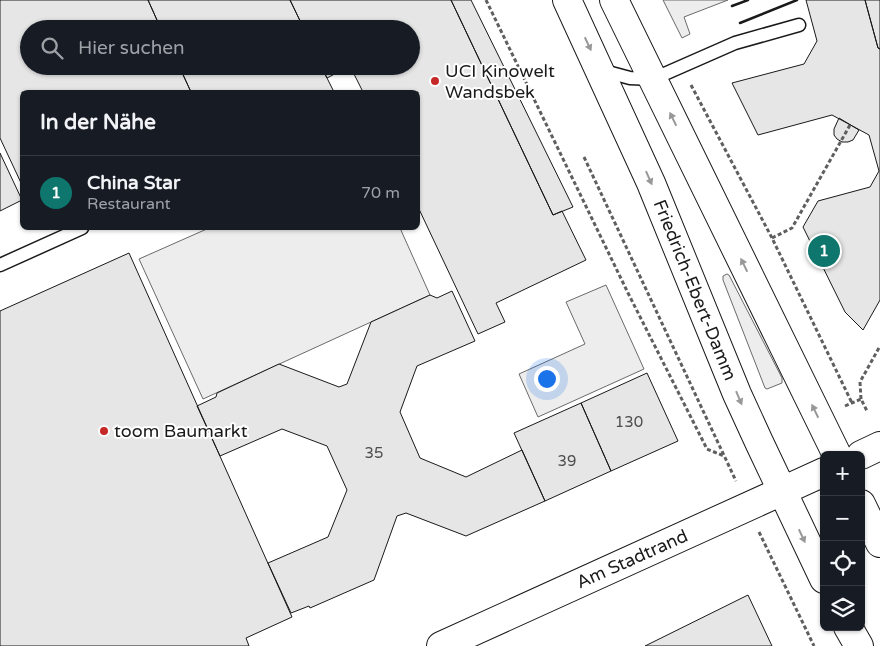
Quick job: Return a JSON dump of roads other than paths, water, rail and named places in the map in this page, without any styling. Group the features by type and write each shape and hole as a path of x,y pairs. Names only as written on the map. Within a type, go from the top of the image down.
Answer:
{"main road":[{"name":"Friedrich-Ebert-Damm","path":"567,0 655,191 737,394 820,571"},
{"path":"614,0 835,451"},
{"path":"865,453 880,446"},
{"name":"Am Stadtrand","path":"441,646 820,474"},
{"path":"865,512 880,542"},
{"path":"850,631 859,646"}],"lane":[{"path":"600,70 630,78 653,79 735,43 799,25"},
{"path":"0,265 78,230"}],"place":[{"name":"UCI Kinowelt Wandsbek","path":"435,81"},
{"name":"China Star","path":"824,251"},
{"name":"toom Baumarkt","path":"104,431"}]}
